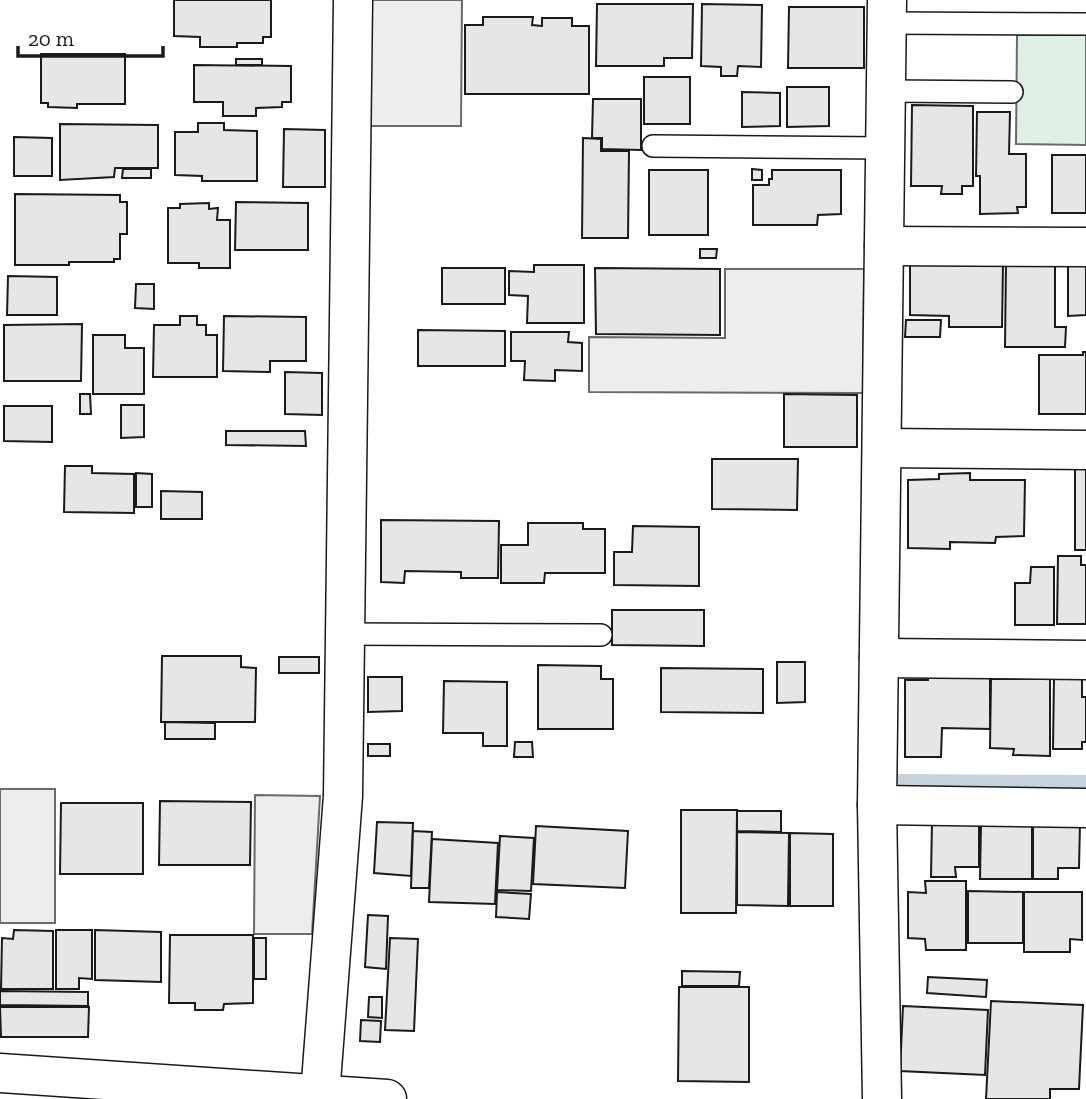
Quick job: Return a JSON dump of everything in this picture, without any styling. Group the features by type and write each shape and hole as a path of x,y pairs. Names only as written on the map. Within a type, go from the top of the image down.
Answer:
{"street":[{"path":"320,1095 343,796 353,0"},
{"path":"881,1099 877,805 887,11"},
{"path":"884,246 1086,247"},
{"path":"881,448 1086,450"},
{"path":"878,658 1086,660"},
{"path":"877,805 1086,808"},
{"path":"0,1073 387,1099"}],"lane":[{"path":"887,11 1086,24"},
{"path":"886,91 1012,92"},
{"path":"653,146 886,148"},
{"path":"345,634 601,635"}],"green space":[{"path":"1017,35 1086,35 1086,145 1016,144"}],"shaded area":[{"path":"366,0 462,0 461,126 366,126"},
{"path":"725,269 864,269 863,393 589,392 589,337 725,338"},
{"path":"0,789 55,789 55,923 0,923"},
{"path":"255,795 320,796 312,934 254,934"}],"building":[{"path":"174,0 271,0 271,37 263,37 263,43 237,43 237,47 200,47 200,37 174,36"},
{"path":"597,4 693,4 692,58 664,58 664,66 596,66"},
{"path":"702,4 762,5 761,67 738,66 737,76 721,76 721,67 701,66"},
{"path":"789,7 864,7 864,68 788,68"},
{"path":"483,17 533,17 532,25 542,26 542,18 572,18 572,26 589,26 589,94 465,94 465,25 483,25"},
{"path":"41,54 125,54 125,104 77,104 77,108 48,107 48,103 41,103"},
{"path":"236,59 262,59 262,65 236,65"},
{"path":"194,65 291,66 291,102 282,102 282,107 256,108 256,116 223,116 223,102 194,102"},
{"path":"644,77 690,77 690,124 644,124"},
{"path":"787,87 829,87 829,126 787,127"},
{"path":"742,92 780,93 780,126 742,127"},
{"path":"593,99 641,99 641,150 602,149 602,138 592,138"},
{"path":"912,105 973,106 973,186 962,186 962,194 941,194 942,186 911,186"},
{"path":"977,112 1010,112 1009,154 1026,154 1026,207 1017,207 1018,213 980,214 980,176 976,176"},
{"path":"198,123 224,123 224,130 257,131 257,181 202,181 202,176 175,175 175,132 198,132"},
{"path":"60,124 158,125 158,168 115,168 114,177 60,180"},
{"path":"284,129 325,130 325,187 283,187"},
{"path":"14,137 52,138 52,176 14,176"},
{"path":"583,138 601,139 601,151 629,151 628,238 582,238"},
{"path":"1052,155 1086,155 1086,213 1052,213"},
{"path":"123,169 151,169 151,178 122,178"},
{"path":"752,169 762,170 762,180 752,180"},
{"path":"649,170 708,170 708,235 649,235"},
{"path":"772,170 841,170 841,214 818,215 817,225 753,225 753,185 769,185"},
{"path":"15,194 120,195 120,202 127,202 127,234 120,234 120,259 114,259 114,262 69,262 69,265 15,265"},
{"path":"236,202 308,203 308,250 235,250"},
{"path":"209,203 209,209 218,208 217,220 230,220 230,268 199,268 199,263 168,263 168,208 180,208 180,204"},
{"path":"700,249 717,249 716,258 700,258"},
{"path":"1006,262 1055,262 1055,327 1066,327 1065,347 1005,347"},
{"path":"910,264 1003,265 1002,327 949,327 949,316 910,315"},
{"path":"534,265 584,265 584,323 527,323 528,296 509,295 509,271 534,272"},
{"path":"1068,265 1086,265 1086,315 1068,316"},
{"path":"442,268 505,268 505,304 442,304"},
{"path":"595,268 720,269 720,335 596,334"},
{"path":"8,276 57,277 57,315 7,315"},
{"path":"136,284 154,284 154,309 135,308"},
{"path":"180,316 197,316 197,325 206,325 206,335 217,335 217,377 153,377 154,325 180,325"},
{"path":"224,316 306,317 306,361 270,361 270,372 223,371"},
{"path":"906,320 941,320 940,337 905,337"},
{"path":"82,324 81,381 4,381 4,325"},
{"path":"418,330 505,331 505,366 418,366"},
{"path":"511,332 569,332 568,342 582,343 582,371 555,370 555,381 524,380 525,361 511,361"},
{"path":"93,335 125,335 125,348 144,348 144,394 93,394"},
{"path":"1083,352 1086,352 1086,414 1039,414 1039,355 1083,355"},
{"path":"285,372 322,373 322,415 285,414"},
{"path":"80,394 90,394 91,414 80,414"},
{"path":"784,394 857,395 857,447 784,447"},
{"path":"121,405 144,405 144,437 121,438"},
{"path":"4,406 52,406 52,442 4,441"},
{"path":"226,431 305,431 306,446 226,445"},
{"path":"712,459 798,459 797,510 712,509"},
{"path":"65,466 92,466 92,473 134,474 134,513 64,512"},
{"path":"1075,469 1086,469 1086,550 1075,550"},
{"path":"136,473 152,474 152,507 136,507"},
{"path":"970,473 970,480 1025,480 1024,536 996,537 995,543 950,542 950,549 908,548 908,480 939,479 939,474"},
{"path":"161,491 202,492 202,519 161,519"},
{"path":"381,520 499,521 498,578 461,578 461,572 405,571 404,583 381,582"},
{"path":"528,523 583,523 583,529 605,529 605,573 545,573 544,583 501,583 501,545 528,545"},
{"path":"633,526 699,527 699,586 614,585 614,552 632,552"},
{"path":"1058,556 1081,556 1081,565 1086,565 1086,624 1057,624"},
{"path":"1031,567 1054,567 1054,625 1015,625 1015,583 1030,583"},
{"path":"612,610 704,610 704,646 612,645"},
{"path":"162,656 241,656 241,667 256,668 255,722 161,722"},
{"path":"279,657 319,657 319,673 279,673"},
{"path":"777,662 805,662 805,702 777,703"},
{"path":"538,665 601,666 601,679 613,679 613,729 538,729"},
{"path":"661,668 763,669 763,713 661,712"},
{"path":"928,675 990,675 990,729 942,728 941,757 905,757 905,680 928,680"},
{"path":"1054,676 1082,676 1082,697 1086,697 1086,742 1082,742 1082,749 1053,749"},
{"path":"368,677 402,677 402,711 368,712"},
{"path":"991,679 1050,679 1050,756 1013,755 1014,749 990,748"},
{"path":"444,681 507,682 507,746 483,746 483,733 443,733"},
{"path":"165,722 215,723 215,739 165,739"},
{"path":"515,742 532,742 533,757 514,757"},
{"path":"368,744 390,744 390,756 368,756"},
{"path":"160,801 251,802 250,865 159,865"},
{"path":"61,803 143,803 143,874 60,874"},
{"path":"681,810 737,810 736,913 681,913"},
{"path":"737,811 781,811 781,832 737,831"},
{"path":"377,822 413,823 411,876 374,873"},
{"path":"932,822 979,822 979,867 955,867 956,877 931,877"},
{"path":"981,823 1032,823 1032,879 980,879"},
{"path":"1033,823 1080,823 1079,868 1058,868 1058,879 1033,879"},
{"path":"536,826 628,831 625,888 533,884"},
{"path":"413,831 432,832 429,888 411,888"},
{"path":"737,832 789,833 788,906 737,905"},
{"path":"790,833 833,834 833,906 790,906"},
{"path":"500,836 534,838 531,891 497,890"},
{"path":"432,839 498,843 495,904 429,902"},
{"path":"925,881 966,881 966,950 926,950 925,939 908,938 908,892 926,893"},
{"path":"968,891 1023,892 1023,943 968,943"},
{"path":"497,892 531,894 529,919 496,917"},
{"path":"1024,892 1082,892 1082,940 1070,939 1070,952 1024,952"},
{"path":"368,915 388,916 386,969 365,967"},
{"path":"14,930 53,931 53,989 1,989 2,938 13,939"},
{"path":"56,930 92,930 92,979 79,978 79,989 56,989"},
{"path":"95,930 161,932 161,982 95,980"},
{"path":"170,935 253,935 253,1003 224,1004 223,1010 195,1010 195,1003 169,1003"},
{"path":"254,938 266,938 266,979 254,979"},
{"path":"390,938 418,939 414,1031 385,1030"},
{"path":"682,971 740,972 739,986 682,986"},
{"path":"928,977 987,980 986,997 927,993"},
{"path":"679,987 749,987 749,1082 678,1081"},
{"path":"0,991 88,992 88,1006 0,1005"},
{"path":"369,997 382,997 382,1018 368,1017"},
{"path":"991,1001 1083,1005 1079,1089 1050,1089 1050,1099 986,1099"},
{"path":"903,1006 988,1010 985,1075 900,1071"},
{"path":"0,1007 89,1007 88,1037 1,1037"},
{"path":"361,1020 381,1021 380,1042 360,1041"}],"waterway":[{"path":"896,781 1086,782"}]}
